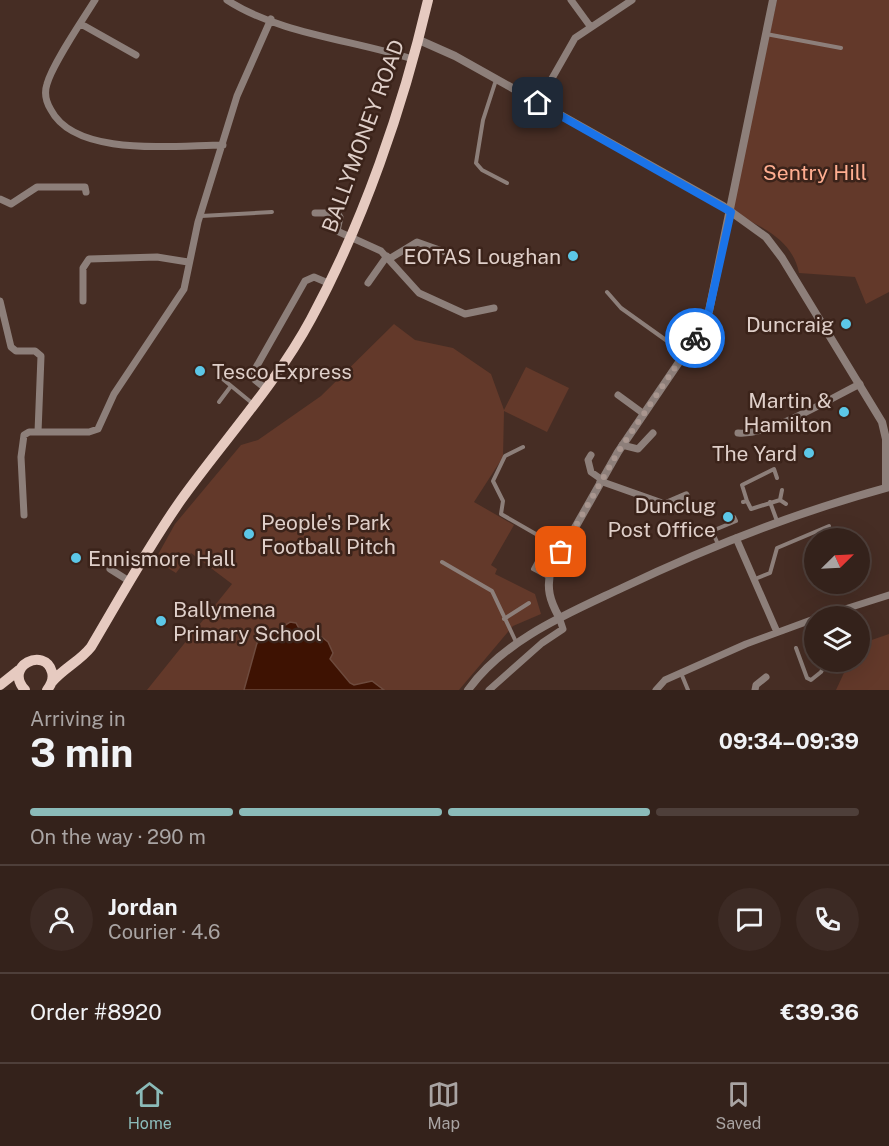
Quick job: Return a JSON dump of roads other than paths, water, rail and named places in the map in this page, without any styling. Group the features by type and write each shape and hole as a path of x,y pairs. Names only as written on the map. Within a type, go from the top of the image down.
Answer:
{"main road":[{"name":"BALLYMONEY ROAD","path":"50,687 91,647 128,583 181,500 265,388 310,321 350,235 380,158 418,40 428,0"},
{"path":"0,685 31,660 72,664"},
{"path":"46,663 52,672 50,687"},
{"path":"20,670 18,678 22,690"}],"street":[{"path":"94,0 46,85 49,107 62,124 89,139 114,144 223,145"},
{"path":"227,0 271,19 412,59"},
{"path":"571,0 590,26"},
{"path":"538,103 573,41 590,26 632,0"},
{"path":"489,690 542,643 563,629 549,596 549,577 622,445 685,353 709,311 773,0"},
{"path":"24,515 23,439 27,432 96,430 114,394 182,293 199,219 237,96 271,19"},
{"path":"81,24 136,56"},
{"path":"418,40 538,103 731,212 766,237 782,258 860,384 882,422 886,439 888,487 777,522 718,545 559,617 496,660 468,690"},
{"path":"0,199 11,204 37,187 46,184 85,187 86,192"},
{"path":"315,213 336,212 340,217 337,230 388,257 418,292 465,314 494,309"},
{"path":"368,283 388,257 417,242 445,252"},
{"path":"83,301 82,268 90,259 157,257 188,262"},
{"path":"265,388 254,379 254,371 295,297 310,277 317,277 328,283"},
{"path":"0,301 11,347 16,351 35,351 41,356 38,432"},
{"path":"738,433 754,434 770,428 860,384"},
{"path":"618,395 644,414"},
{"path":"622,445 638,449 653,433"},
{"path":"591,454 588,460 589,469 601,480 665,504 686,495"},
{"path":"736,538 777,632"},
{"path":"110,569 128,583"},
{"path":"854,606 889,595"},
{"path":"656,690 661,682 804,623"},
{"path":"755,690 759,680 766,677"}],"lane":[{"path":"766,34 841,48"},
{"path":"496,80 483,120 476,163 482,170 507,183"},
{"path":"199,219 272,212"},
{"path":"607,292 621,308 685,353"},
{"path":"219,376 253,404"},
{"path":"219,402 231,386"},
{"path":"523,447 505,456 493,481 503,501 501,514 548,541 533,568 549,577"},
{"path":"777,478 774,469 742,485 745,501 751,509 780,500 786,504"},
{"path":"780,500 782,490"},
{"path":"770,502 777,522"},
{"path":"718,545 712,531 736,521 734,517"},
{"path":"754,580 770,573 777,548 829,526"},
{"path":"442,562 492,591 517,644"},
{"path":"504,619 529,603"},
{"path":"796,648 804,670"},
{"path":"805,672 807,678 811,680 821,672"},
{"path":"681,673 688,690"}],"place":[{"name":"EOTAS Loughan","path":"573,256"},
{"name":"Duncraig","path":"846,324"},
{"name":"Tesco Express","path":"200,371"},
{"name":"Martin & Hamilton","path":"844,412"},
{"name":"The Yard","path":"809,453"},
{"name":"Dunclug Post Office","path":"728,517"},
{"name":"People's Park Football Pitch","path":"249,534"},
{"name":"Ennismore Hall","path":"76,558"},
{"name":"Ballymena Primary School","path":"161,621"}],"park label":[{"name":"Sentry Hill","path":"815,172"}]}
